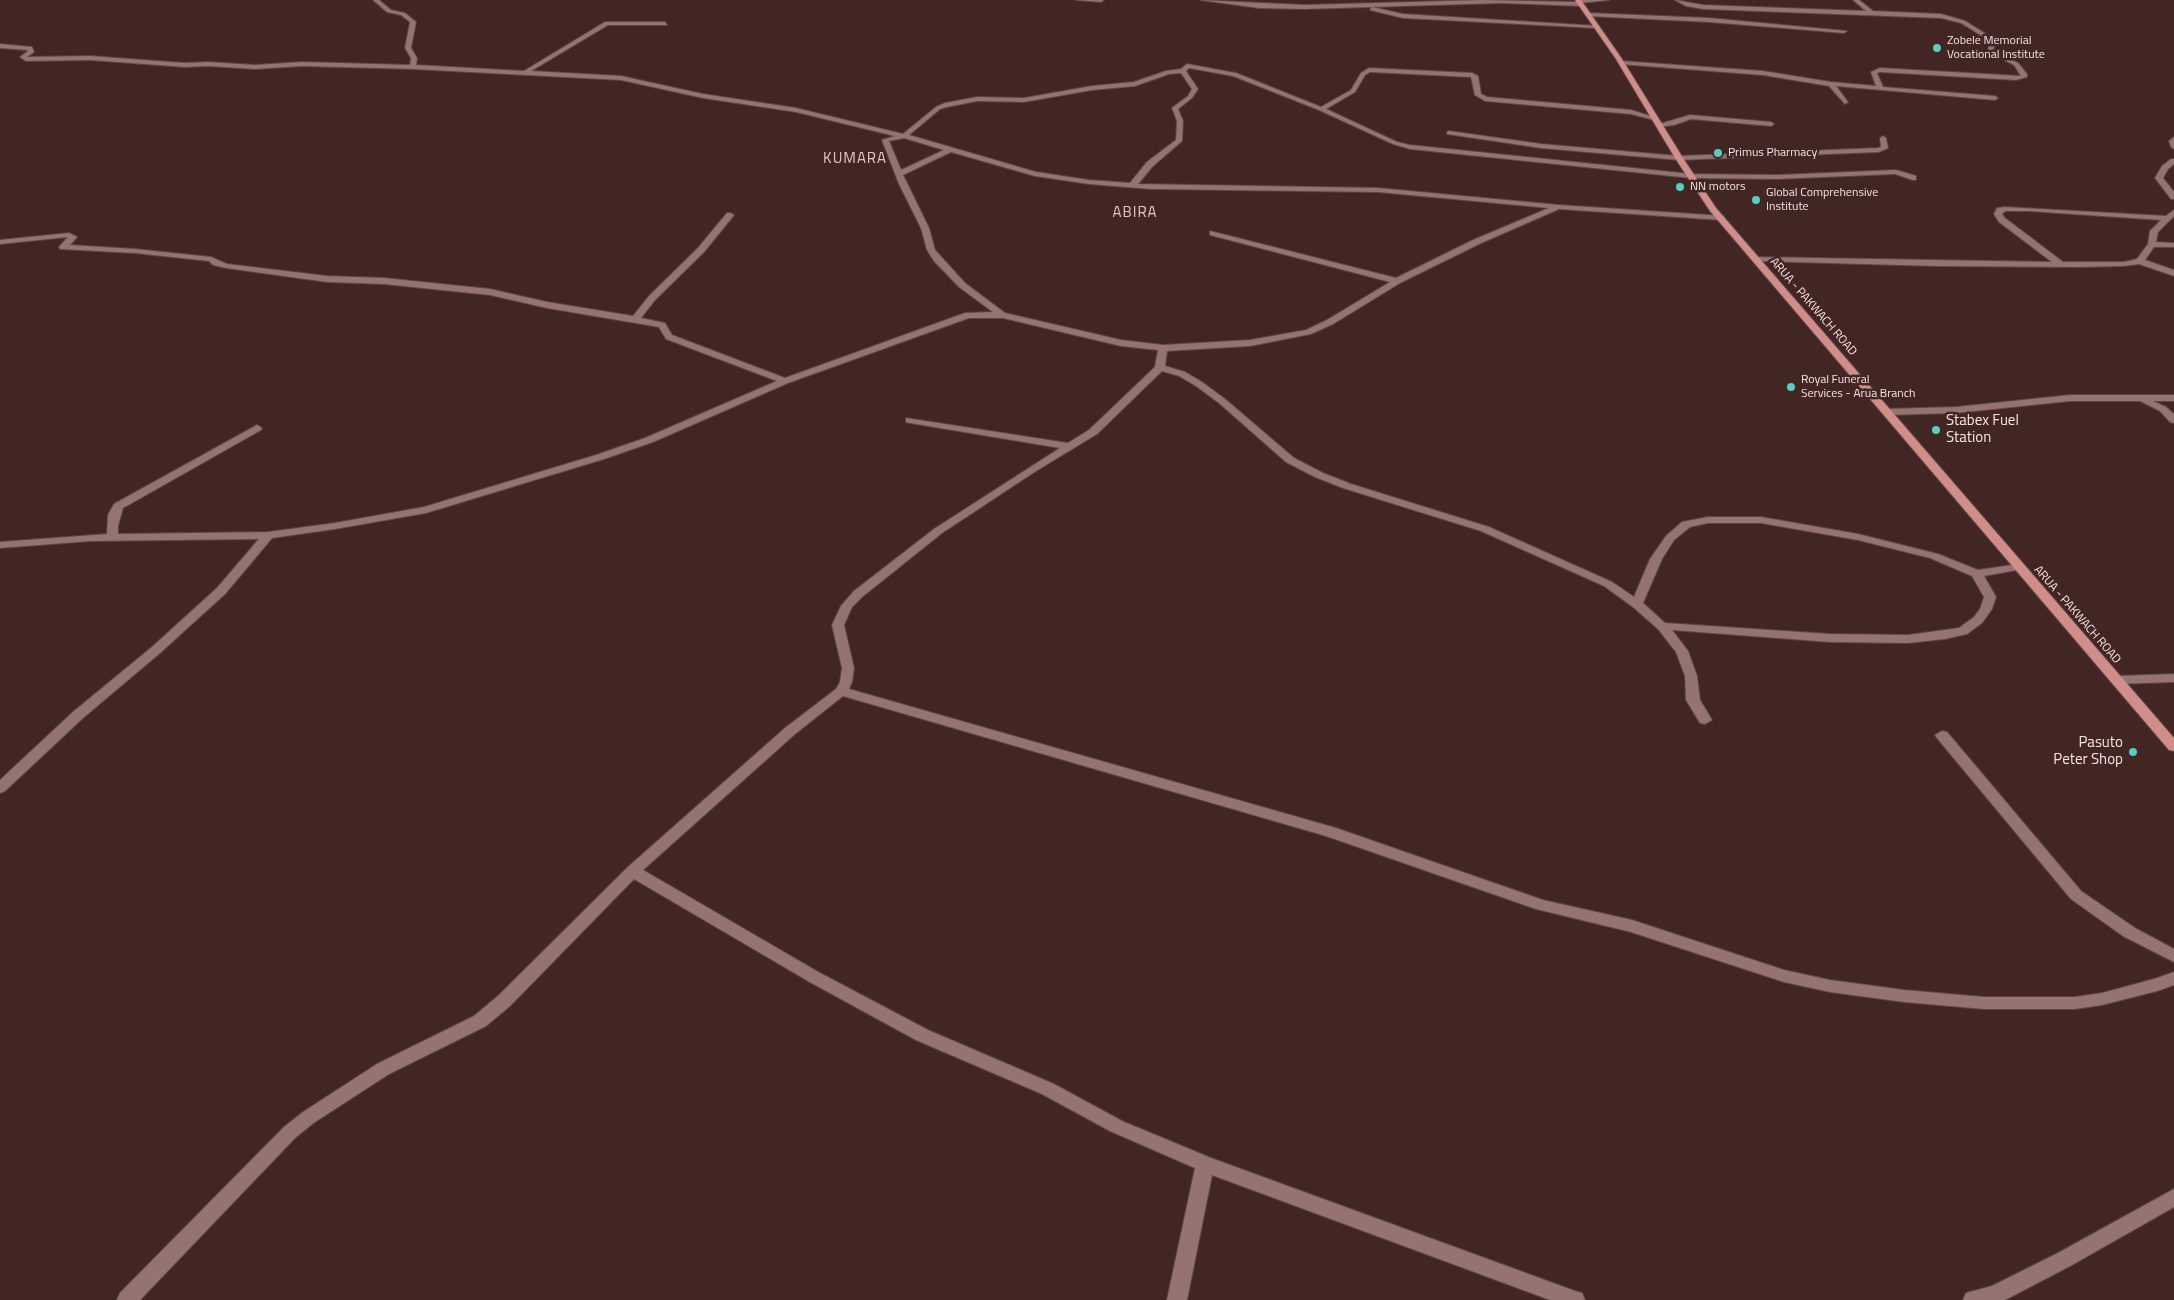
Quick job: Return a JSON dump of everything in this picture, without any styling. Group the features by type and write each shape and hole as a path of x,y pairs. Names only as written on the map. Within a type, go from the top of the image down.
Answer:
{"main road":[{"name":"ARUA - PAKWACH ROAD","path":"1579,2 1621,63 1679,158 1721,218 2174,747"}],"street":[{"path":"376,0 389,11 403,14 413,22 408,48 414,58 413,67"},
{"path":"1079,0 1101,0"},
{"path":"1203,0 1259,6 1360,6 1502,1 1579,2 1606,0"},
{"path":"1320,0 1324,6"},
{"path":"1678,0 1688,5 1703,7 1941,16 1963,22 1990,38 1992,44 1990,50 2019,67 2024,74 2024,77 2016,78 1880,70 1874,72 1880,88"},
{"path":"1856,0 1872,13"},
{"path":"1360,6 1399,15 1596,26"},
{"path":"1589,15 1709,20 1844,31"},
{"path":"526,72 607,23 665,24"},
{"path":"0,46 30,48 32,49 30,52 23,57 33,59 90,58 185,65 255,66 302,64 413,67 621,78 703,96 784,108 904,136 1035,174 1089,182 1132,186 1378,190 1559,207 1721,218"},
{"path":"1621,63 1763,73 1831,84 1995,98"},
{"path":"1184,71 1187,66 1228,72 1321,109 1385,139 1410,147 1691,176 1777,177 1896,172 1913,178"},
{"path":"1321,109 1353,91 1363,74 1369,70 1471,75 1475,76 1478,95 1485,99 1631,112 1657,121 1674,123 1690,118 1771,124"},
{"path":"1003,315 962,285 937,260 931,250 926,228 885,141 904,136 938,108 945,105 979,99 1024,100 1142,82 1168,72 1184,71"},
{"path":"1132,186 1150,164 1179,141 1180,121 1174,108 1190,97 1195,89 1184,71"},
{"path":"1831,84 1845,102"},
{"path":"1449,133 1541,146 1679,158 1879,150 1886,148 1883,138"},
{"path":"899,174 952,150"},
{"path":"2174,161 2165,168 2159,178 2174,197"},
{"path":"0,545 113,538 268,535 391,517 467,498 649,440 785,380 962,316 1003,315 1121,343 1163,348 1250,343 1308,332 1330,322 1397,281 1476,242 1559,207"},
{"path":"2061,265 2002,220 1998,214 2000,210 2021,209 2166,218"},
{"path":"2140,261 2152,244 2152,233 2174,212"},
{"path":"634,319 652,298 701,250 730,215"},
{"path":"1213,233 1397,281"},
{"path":"0,242 69,235 73,237 63,247 135,251 204,258 226,266 327,279 384,281 476,290 547,305 658,324 663,327 669,337 785,380"},
{"path":"2152,244 2174,245"},
{"path":"1756,259 2061,265 2119,264 2140,261 2174,273"},
{"path":"127,1300 290,1132 309,1117 384,1069 480,1021 504,1001 633,871 784,736 841,691 846,682 848,668 838,625 847,606 858,594 938,531 1100,426 1124,400 1150,380 1160,367 1163,348"},
{"path":"1160,367 1182,374 1199,384 1222,401 1290,460 1319,475 1347,486 1485,529 1608,584 1637,604 1662,626 1682,651 1689,665 1693,700 1705,720"},
{"path":"1887,412 1956,410 2070,398 2174,398"},
{"path":"2138,398 2160,407 2174,420"},
{"path":"910,420 1071,446"},
{"path":"113,538 112,526 114,515 120,505 257,428"},
{"path":"1637,604 1656,559 1670,538 1686,524 1708,520 1761,520 1858,537 1934,556 1977,574 2020,567"},
{"path":"0,788 78,715 156,650 221,591 268,535"},
{"path":"1662,626 1830,638 1908,639 1945,635 1963,631 1978,620 1986,609 1990,598 1977,574"},
{"path":"2116,680 2174,678"},
{"path":"841,691 1331,832 1541,905 1650,931 1784,976 1830,986 1904,996 1984,1003 2075,1003 2102,999 2156,985 2174,978"},
{"path":"1942,735 2076,895 2130,932 2174,956"},
{"path":"633,871 814,977 922,1035 1048,1089 1116,1126 1205,1164 1575,1300"},
{"path":"1177,1300 1205,1164"},
{"path":"1973,1300 1995,1295 2065,1259 2174,1197"}],"place":[{"name":"Zobele Memorial Vocational Institute","path":"1937,48"},
{"name":"Primus Pharmacy","path":"1718,153"},
{"name":"NN motors","path":"1680,187"},
{"name":"Global Comprehensive Institute","path":"1756,200"},
{"name":"Royal Funeral Services - Arua Branch","path":"1791,387"},
{"name":"Stabex Fuel Station","path":"1936,430"},
{"name":"Pasuto Peter Shop","path":"2133,752"}],"district":[{"name":"KUMARA","path":"855,159"},
{"name":"ABIRA","path":"1135,213"}]}
